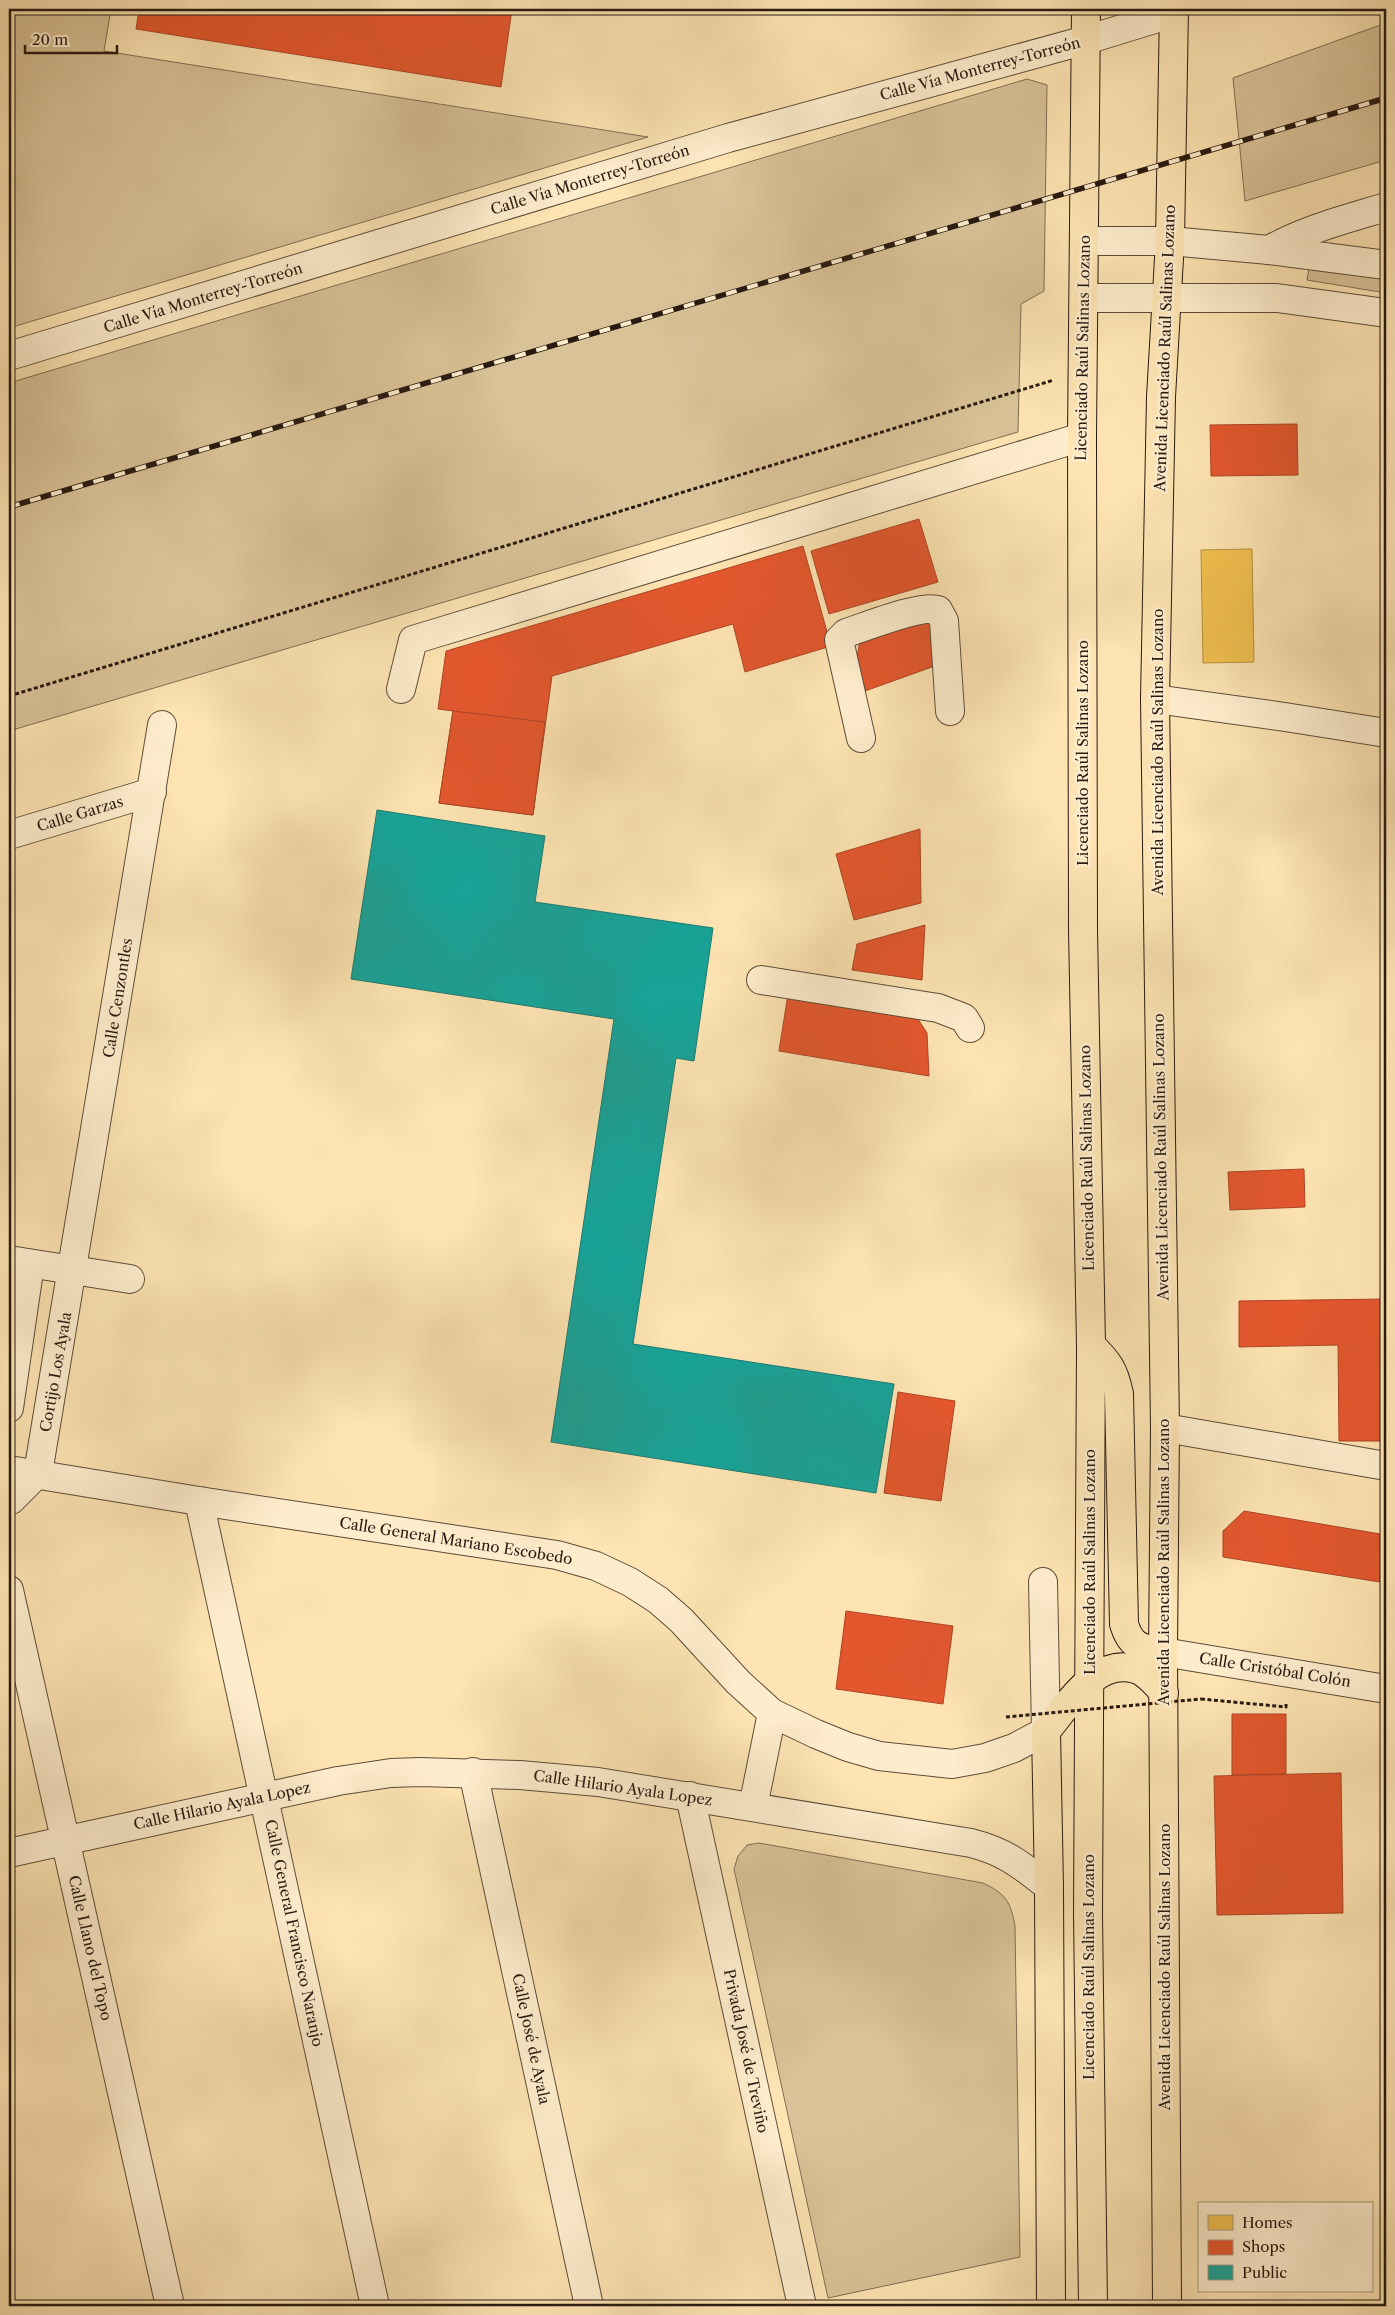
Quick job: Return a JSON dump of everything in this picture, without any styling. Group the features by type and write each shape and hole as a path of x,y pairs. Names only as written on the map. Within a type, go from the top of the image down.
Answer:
{"main road":[{"name":"Licenciado Raúl Salinas Lozano","path":"1086,9 1082,437 1084,930 1091,1345 1088,1914 1094,2306"},
{"name":"Avenida Licenciado Raúl Salinas Lozano","path":"1167,2306 1163,1652 1164,1428 1155,700 1161,397 1170,241 1174,11"},
{"path":"1091,1345 1110,1364 1116,1377 1119,1394 1124,1624 1130,1640 1135,1644 1143,1649 1163,1652"},
{"path":"1051,2306 1049,1887 1046,1731 1100,1672 1112,1669 1135,1668 1145,1674 1164,1693"}],"street":[{"name":"Calle Vía Monterrey-Torreón","path":"9,356 728,138 1086,40 1174,11"},
{"path":"1269,250 1293,236 1313,228 1386,207"},
{"path":"1085,241 1170,241 1269,250 1386,265"},
{"path":"1084,298 1277,298 1386,313"},
{"path":"401,689 413,640 1082,437"},
{"path":"861,738 839,640 846,633 920,610 933,608 938,610 944,621 950,711"},
{"path":"1155,700 1285,716 1386,733"},
{"name":"Calle Cenzontles","path":"73,1270 162,725"},
{"name":"Calle Garzas","path":"9,835 152,792"},
{"path":"761,980 938,1008 964,1018 970,1028"},
{"path":"9,1408 19,1262 130,1279"},
{"name":"Cortijo Los Ayala","path":"38,1473 73,1270"},
{"path":"1164,1428 1323,1445 1386,1466"},
{"name":"Calle General Mariano Escobedo","path":"9,1470 38,1473 199,1501 557,1555 596,1566 630,1582 658,1600 681,1620 738,1682 772,1713 848,1747 879,1756 952,1764 985,1758 1014,1748 1046,1731"},
{"path":"9,1501 38,1473"},
{"name":"Calle General Francisco Naranjo","path":"199,1501 375,2306"},
{"path":"1043,1582 1046,1731"},
{"name":"Calle Llano del Topo","path":"9,1590 170,2306"},
{"name":"Calle Cristóbal Colón","path":"1163,1652 1386,1689"},
{"path":"753,1807 772,1713"},
{"name":"Calle Hilario Ayala Lopez","path":"9,1853 338,1781 391,1773 473,1772 598,1782 992,1848 1013,1858 1049,1887"},
{"name":"Calle José de Ayala","path":"473,1772 590,2306"},
{"name":"Privada José de Treviño","path":"690,1796 802,2306"}],"path":[{"path":"9,696 1082,372"},
{"path":"1006,1717 1201,1699 1286,1707"}],"shaded area":[{"path":"9,9 111,9 104,51 648,137 9,328"},
{"path":"1386,23 1386,160 1245,201 1233,78"},
{"path":"1027,79 1047,85 1044,291 1021,304 1018,432 9,731 9,383"},
{"path":"1309,268 1386,279 1386,293 1307,280"},
{"path":"759,1843 983,1883 1006,1899 1015,1926 1020,2257 828,2298 734,1869 738,1856 747,1845"}],"building: Homes":[{"path":"1252,549 1254,662 1203,663 1201,550"}],"building: Shops":[{"path":"139,9 512,9 501,87 136,29"},
{"path":"1297,424 1298,475 1211,476 1210,425"},
{"path":"919,519 938,582 829,614 811,551"},
{"path":"803,546 831,646 745,672 733,624 552,676 533,815 439,803 453,711 438,709 446,651"},
{"path":"932,619 932,667 865,691 856,663 860,640"},
{"path":"453,711 545,722 533,815 439,803"},
{"path":"920,829 921,903 854,920 836,854"},
{"path":"925,925 922,980 852,970 857,944"},
{"path":"788,994 916,1016 927,1033 929,1076 779,1051"},
{"path":"1304,1169 1305,1207 1230,1210 1228,1172"},
{"path":"1386,1299 1386,1441 1339,1441 1338,1345 1239,1347 1239,1301"},
{"path":"898,1392 955,1401 941,1501 884,1493"},
{"path":"1244,1511 1386,1535 1386,1583 1223,1557 1223,1531"},
{"path":"846,1611 953,1626 943,1704 836,1689"},
{"path":"1232,1714 1286,1714 1286,1774 1232,1775"},
{"path":"1341,1773 1343,1913 1217,1915 1214,1776"}],"building: Public":[{"path":"377,810 545,836 535,902 713,928 694,1061 676,1058 633,1344 894,1384 876,1493 551,1442 614,1019 351,979"}],"railway":[{"path":"9,507 1386,98"}]}
